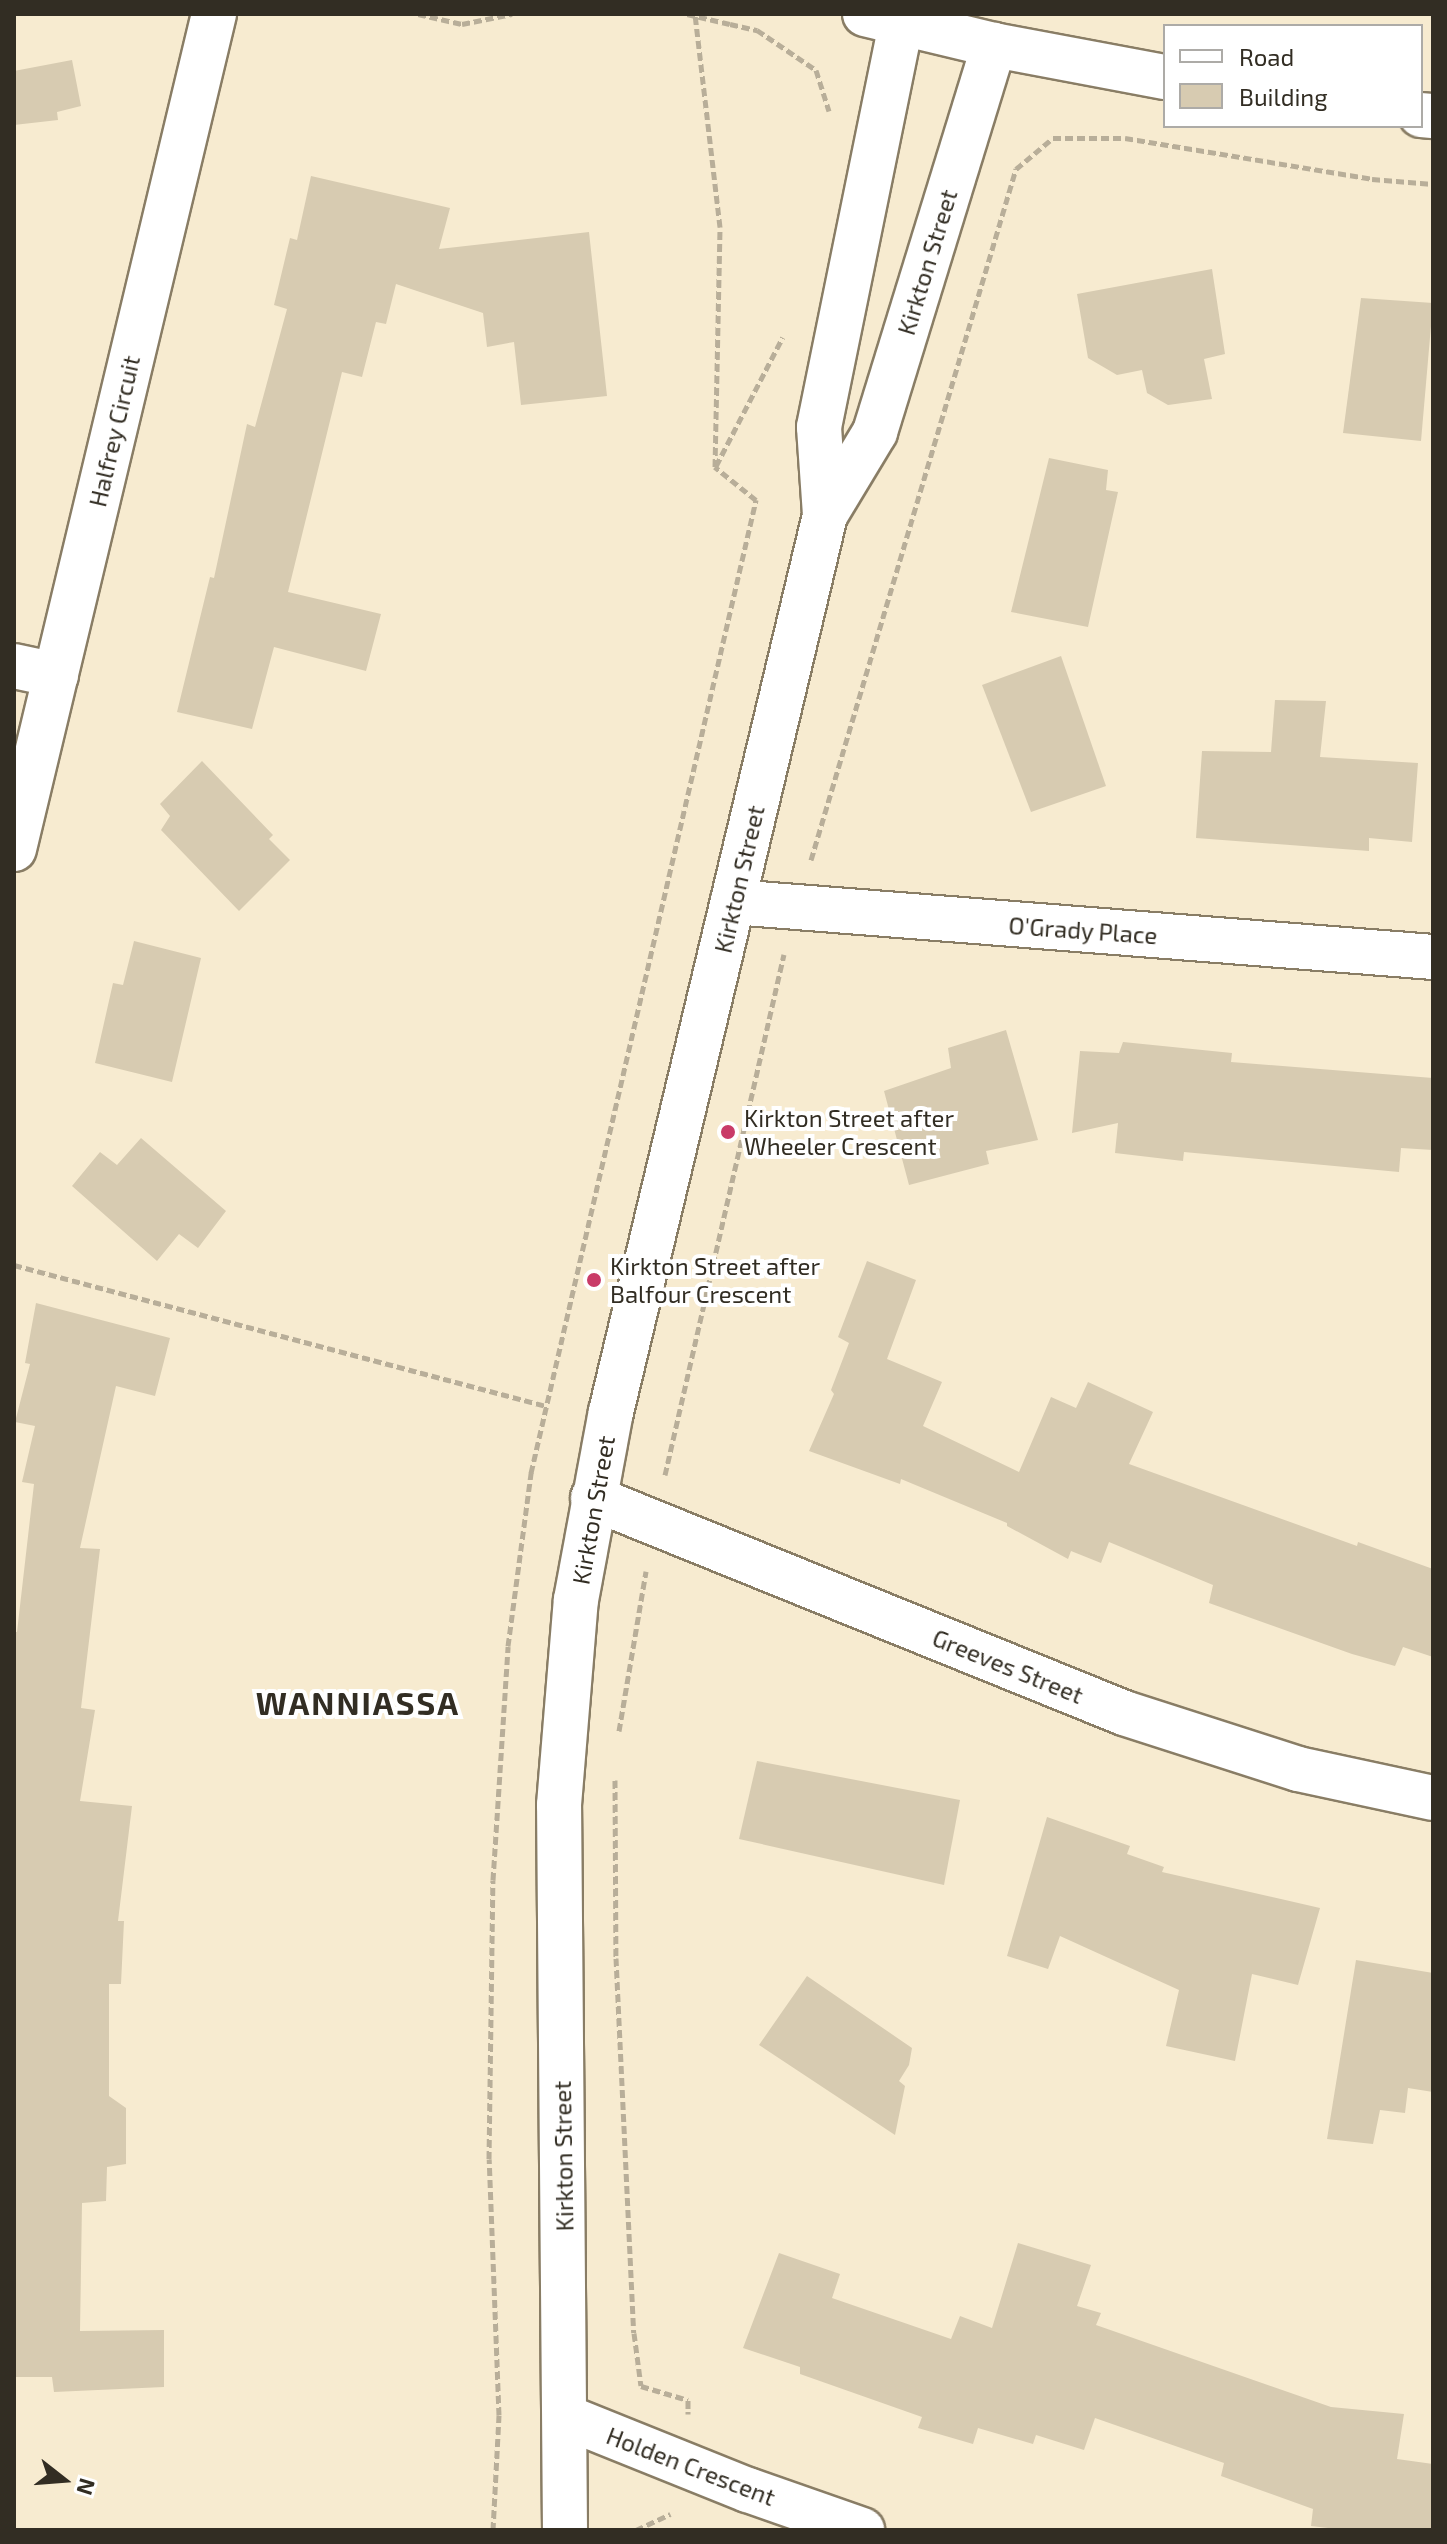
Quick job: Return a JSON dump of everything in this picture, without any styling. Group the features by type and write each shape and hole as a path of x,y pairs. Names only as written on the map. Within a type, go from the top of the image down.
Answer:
{"street":[{"name":"Halfrey Circuit","path":"14,849 214,14"},
{"path":"883,18 994,45 1163,77"},
{"name":"Kirkton Street","path":"565,2530 559,1805 576,1600 593,1498 825,515 819,427 883,18"},
{"name":"Kirkton Street","path":"825,515 875,432 994,45"},
{"path":"14,666 56,675"},
{"name":"O'Grady Place","path":"733,902 1433,957"},
{"name":"Greeves Street","path":"593,1498 1124,1713 1298,1769 1433,1798"},
{"name":"Holden Crescent","path":"566,2417 748,2490 862,2530"}],"path":[{"path":"418,14 462,24 512,14"},
{"path":"687,14 757,30 816,70 830,112"},
{"path":"816,840 1016,169 1053,138 1125,138 1372,179 1433,184"},
{"path":"715,467 784,335"},
{"path":"665,1472 784,955"},
{"path":"14,1265 546,1406"},
{"path":"617,1741 639,1613"},
{"path":"615,1771 617,1973 639,2373 641,2386 688,2400"},
{"path":"636,2530 674,2512"}],"building":[{"path":"72,60 81,106 57,112 58,120 14,125 14,71"},
{"path":"311,176 450,208 439,249 589,232 607,396 521,405 514,342 487,347 483,313 396,284 386,324 376,322 362,377 342,372 288,592 381,614 366,671 274,647 252,729 177,712 210,577 214,578 247,424 255,427 287,309 274,305 290,238 297,240"},
{"path":"1212,269 1225,354 1204,359 1212,399 1168,405 1147,393 1142,370 1117,375 1088,358 1077,294"},
{"path":"1361,298 1433,303 1421,441 1343,433"},
{"path":"1049,458 1108,470 1106,490 1118,492 1088,627 1011,612"},
{"path":"1061,656 1106,786 1031,812 982,685"},
{"path":"1275,700 1326,701 1320,757 1418,763 1412,842 1369,838 1369,851 1196,838 1202,751 1271,752"},
{"path":"202,761 273,835 269,839 290,860 239,911 161,830 170,816 160,804"},
{"path":"134,941 201,958 172,1082 95,1063 113,983 123,985"},
{"path":"1006,1030 1038,1140 986,1151 989,1164 909,1185 884,1091 951,1068 948,1048"},
{"path":"1123,1042 1232,1053 1231,1062 1433,1078 1433,1150 1401,1148 1399,1172 1184,1152 1183,1161 1115,1153 1118,1123 1072,1133 1080,1051 1119,1053"},
{"path":"141,1138 226,1211 198,1248 179,1234 157,1261 72,1186 100,1152 117,1165"},
{"path":"867,1261 916,1280 887,1359 942,1382 923,1426 1019,1472 1051,1397 1076,1408 1088,1382 1153,1412 1129,1464 1357,1546 1358,1542 1433,1569 1433,1657 1403,1647 1395,1666 1352,1654 1209,1603 1213,1585 1109,1542 1101,1563 1071,1551 1068,1559 1007,1526 1007,1523 901,1479 900,1484 809,1451 834,1394 831,1390 849,1343 838,1337"},
{"path":"36,1303 170,1338 155,1396 116,1386 80,1548 100,1549 81,1708 95,1710 80,1801 132,1806 118,1921 124,1921 121,1984 109,1984 109,2096 126,2108 126,2164 107,2167 106,2201 82,2203 80,2331 164,2330 164,2387 54,2392 52,2377 14,2377 14,1632 17,1632 34,1484 22,1482 35,1426 15,1422 30,1364 25,1363"},
{"path":"757,1761 960,1800 944,1885 739,1839"},
{"path":"1047,1817 1130,1846 1127,1854 1164,1867 1162,1872 1320,1908 1298,1985 1252,1974 1235,2061 1166,2046 1179,1990 1060,1936 1048,1969 1007,1956"},
{"path":"1356,1960 1433,1973 1433,2092 1408,2088 1405,2113 1380,2110 1373,2144 1327,2139"},
{"path":"807,1976 912,2048 909,2065 899,2081 905,2086 895,2135 759,2045"},
{"path":"1018,2243 1091,2265 1077,2306 1101,2313 1096,2325 1331,2407 1404,2414 1397,2459 1433,2464 1433,2530 1345,2530 1311,2526 1313,2509 1221,2476 1224,2463 1095,2418 1084,2450 1036,2435 1033,2444 978,2428 973,2444 918,2428 922,2417 800,2374 800,2367 743,2348 779,2253 840,2274 832,2298 951,2339 960,2316 992,2328"}],"place":[{"name":"Kirkton Street after Wheeler Crescent","path":"728,1132"},
{"name":"Kirkton Street after Balfour Crescent","path":"594,1280"}],"district":[{"name":"WANNIASSA","path":"358,1702"}]}
